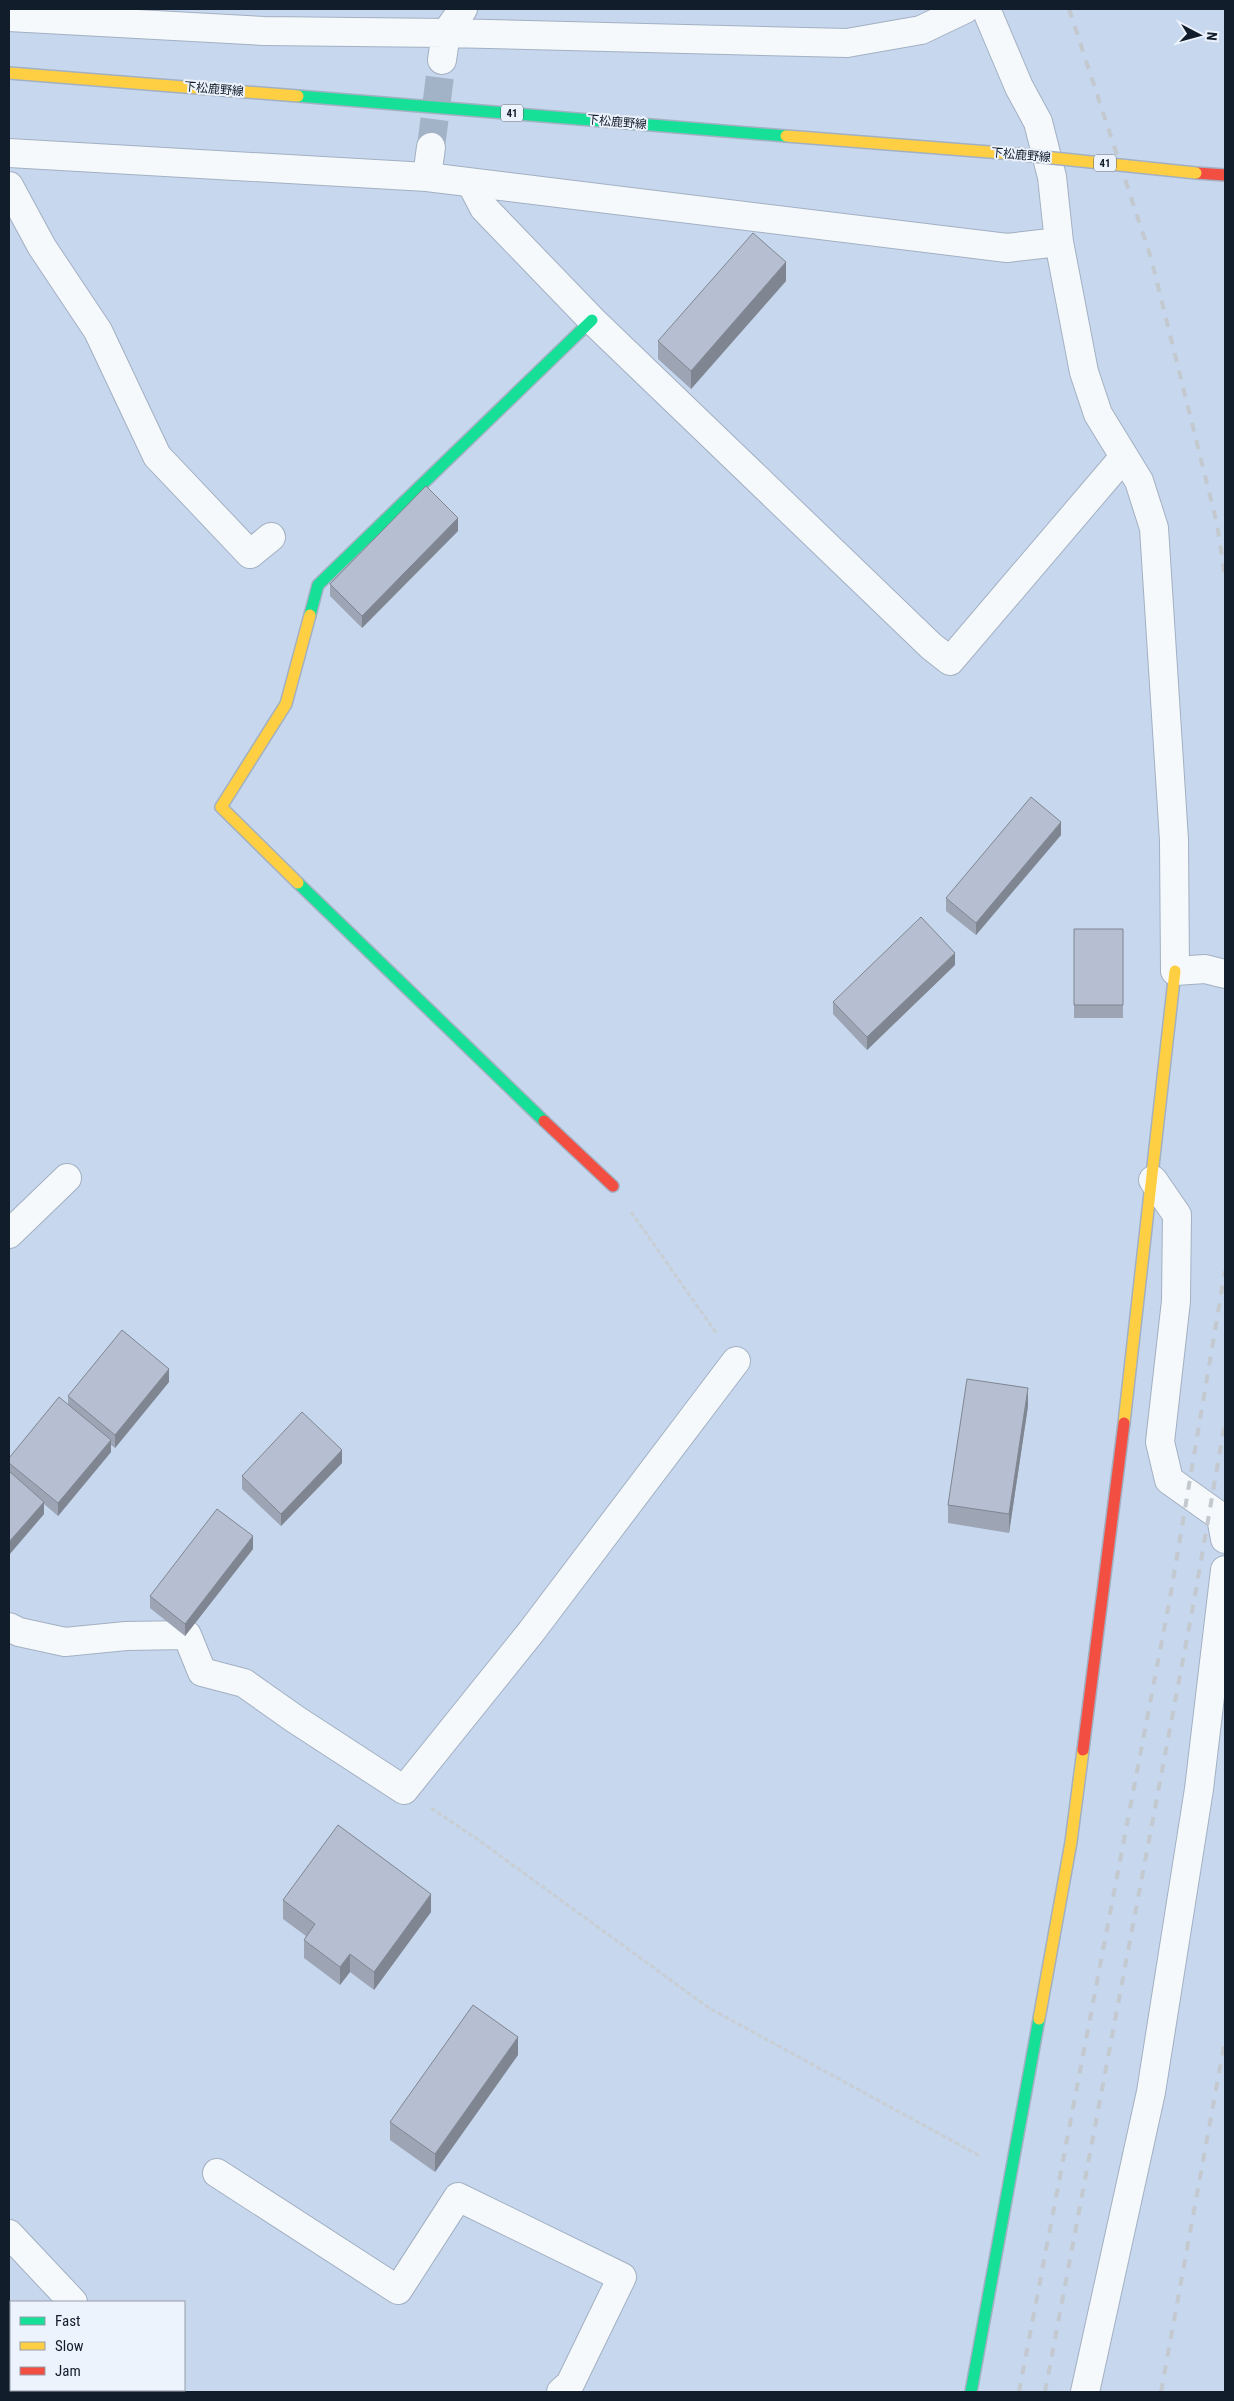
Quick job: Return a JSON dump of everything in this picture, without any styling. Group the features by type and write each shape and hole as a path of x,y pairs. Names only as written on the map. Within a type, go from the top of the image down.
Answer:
{"street":[{"path":"237,9 264,31"},
{"path":"442,60 446,33 463,9"},
{"path":"9,17 264,31 446,33 847,43 921,30 965,9"},
{"path":"971,2392 1071,1842 1153,1180 1175,971 1174,840 1154,528 1140,481 1123,458 1098,414 1084,372 1059,242 1052,177 1038,122 1019,87 986,9"},
{"name":"下松鹿野線","path":"9,73 1015,154 1225,175"},
{"path":"427,177 431,147"},
{"path":"9,153 427,177 1007,248 1059,242"},
{"path":"471,182 484,208 592,320 931,646 950,661 1123,458"},
{"path":"9,186 42,247 98,331 157,456 250,554 271,537"},
{"path":"592,320 318,585 286,704 220,807 429,1012 613,1186"},
{"path":"1175,971 1205,969 1225,974"},
{"path":"9,1234 67,1178"},
{"path":"1153,1180 1177,1215 1176,1301 1160,1442 1169,1480 1221,1517 1225,1539"},
{"path":"9,1627 19,1632 65,1642 126,1636 187,1635 202,1672 244,1683 295,1720 404,1790 531,1632 736,1361"},
{"path":"1085,2392 1152,2092 1199,1789 1225,1570"},
{"path":"218,2173 398,2290 458,2197 622,2277 570,2384 561,2392"},
{"path":"9,2234 72,2301"}],"path":[{"path":"613,1186 736,1361"},
{"path":"404,1790 477,1839 709,2008 1012,2173"}],"building":[{"path":"753,233 786,262 691,371 658,341"},
{"path":"426,486 458,518 362,616 330,584"},
{"path":"1031,797 1061,822 976,923 946,898"},
{"path":"921,917 955,953 867,1037 833,1002"},
{"path":"1074,929 1123,929 1123,1005 1074,1005"},
{"path":"122,1330 169,1369 115,1435 68,1396"},
{"path":"967,1379 1028,1388 1009,1514 948,1505"},
{"path":"59,1397 111,1440 58,1503 9,1463 9,1458"},
{"path":"302,1412 342,1450 281,1514 242,1476"},
{"path":"9,1471 44,1502 9,1542"},
{"path":"217,1509 253,1536 185,1624 150,1596"},
{"path":"338,1825 431,1894 374,1972 350,1954 340,1967 304,1940 315,1924 283,1900"},
{"path":"473,2005 518,2037 435,2154 390,2122"}],"tunnel":[{"path":"431,147 442,60"}],"railway":[{"path":"1069,9 1151,258 1217,524 1225,577"},
{"path":"1019,2392 1170,1598 1225,1271"},
{"path":"1045,2392 1194,1601 1225,1422"},
{"path":"1161,2392 1225,2040"}],"traffic: fast":[{"path":"298,96 786,136"},
{"path":"310,615 318,585 592,320"},
{"path":"298,883 544,1121"},
{"path":"971,2392 1039,2019"}],"traffic: slow":[{"path":"9,73 298,96"},
{"path":"786,136 1015,154"},
{"path":"1015,154 1196,173"},
{"path":"298,883 221,807 286,704 310,615"},
{"path":"1124,1423 1175,971"},
{"path":"1039,2019 1071,1842 1083,1750"}],"traffic: jam":[{"path":"1196,173 1225,175"},
{"path":"544,1121 613,1186"},
{"path":"1083,1750 1124,1423"}]}
